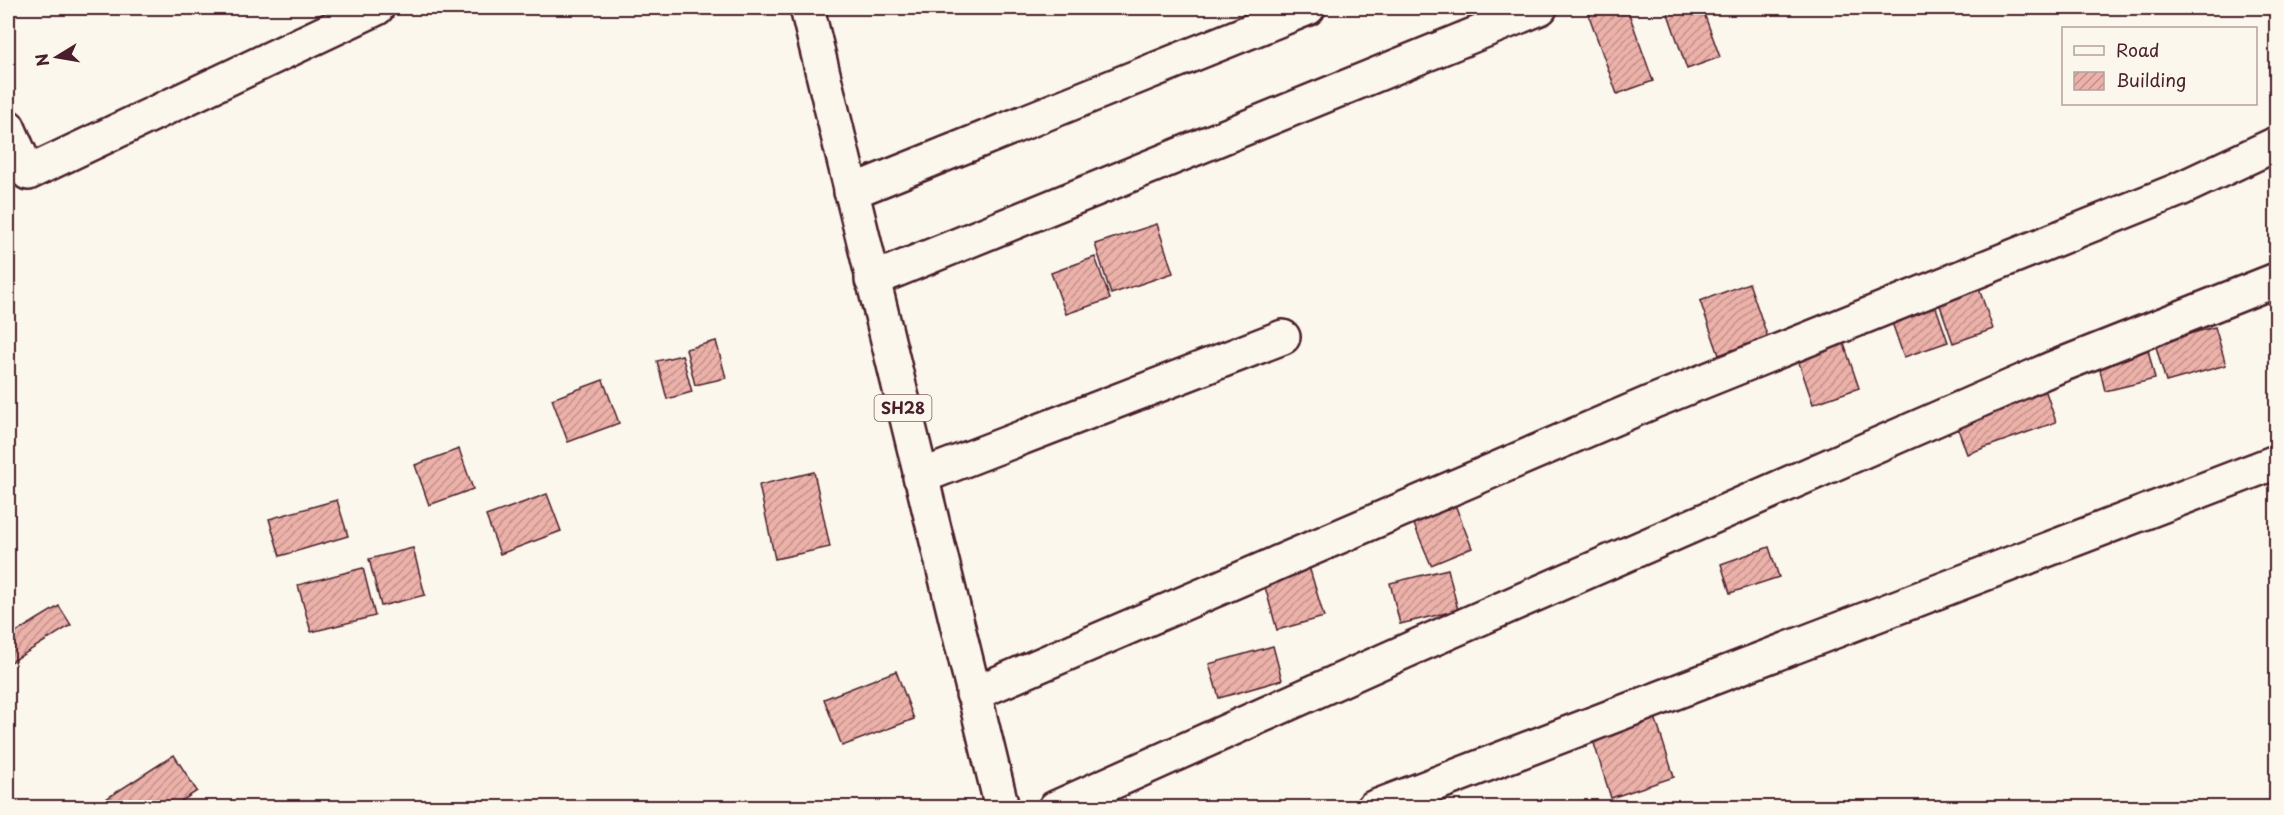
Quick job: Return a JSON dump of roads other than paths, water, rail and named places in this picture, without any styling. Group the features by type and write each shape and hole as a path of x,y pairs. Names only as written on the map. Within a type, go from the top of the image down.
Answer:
{"street":[{"path":"8,127 28,173 377,8"},
{"name":"SH28","path":"807,8 1002,807"},
{"path":"851,192 1308,8"},
{"path":"872,280 1540,8"},
{"path":"973,694 1652,402 2178,190 2277,144"},
{"path":"1055,807 2051,369 2277,279"},
{"path":"920,477 1283,337"},
{"path":"1373,807 2277,462"}]}
